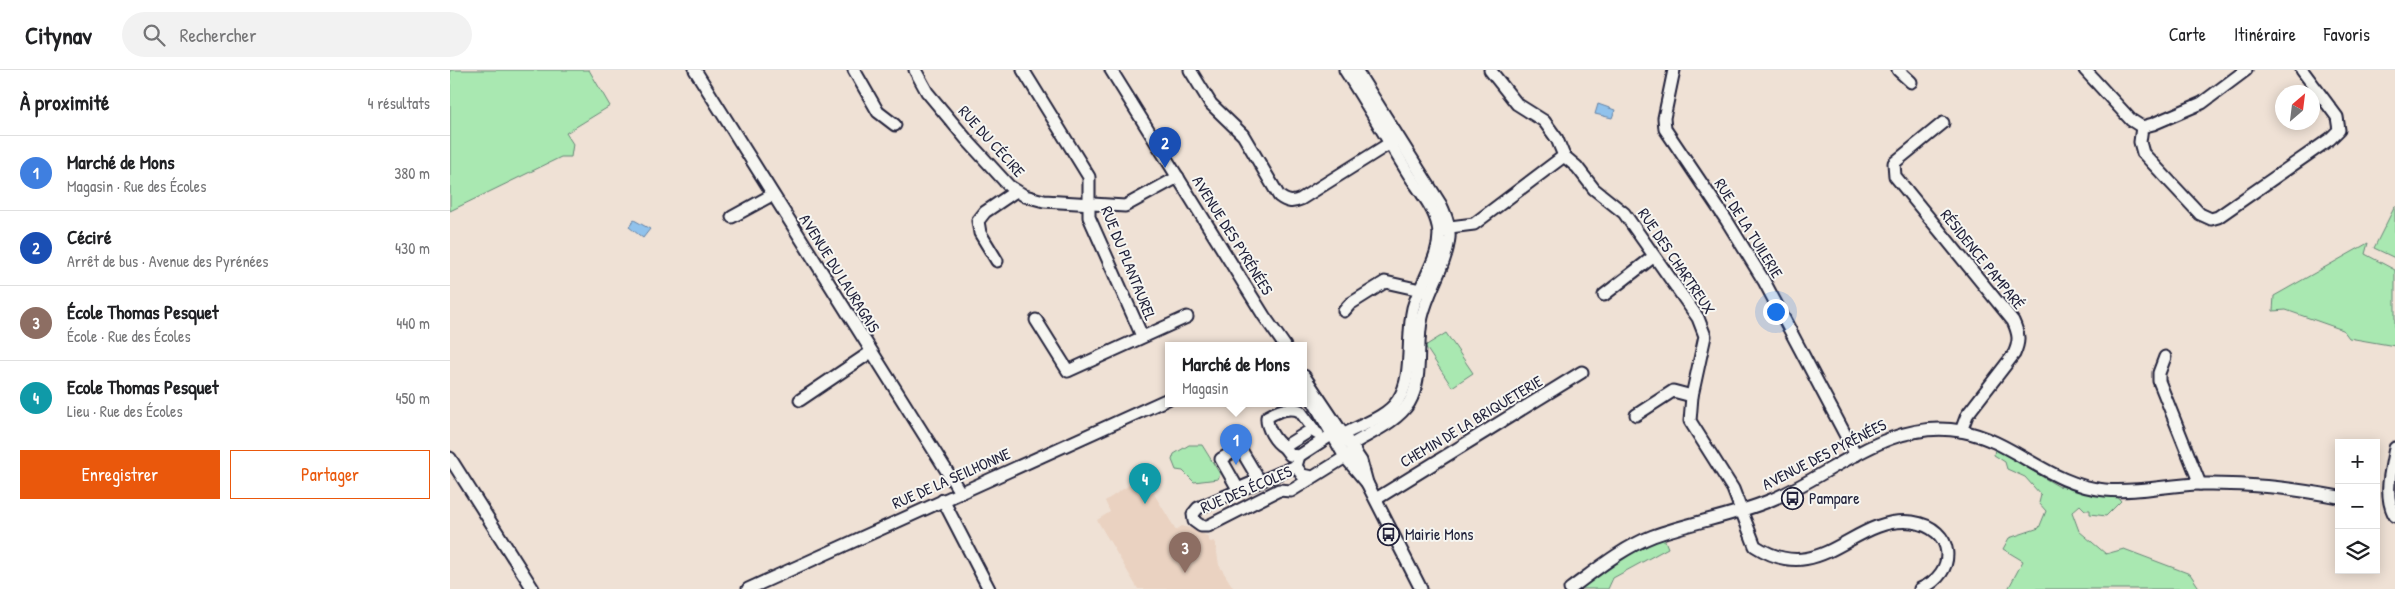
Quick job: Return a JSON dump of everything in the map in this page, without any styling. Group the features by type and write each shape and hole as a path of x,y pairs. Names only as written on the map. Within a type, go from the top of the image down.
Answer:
{"street":[{"name":"AVENUE DU LAURAGAIS","path":"695,70 960,492"},
{"path":"854,70 878,112 895,125"},
{"name":"RUE DU CÉCIRE","path":"915,70 936,103 1002,179 1016,191 1044,201 1129,206 1178,177"},
{"name":"RUE DU PLANTAUREL","path":"1023,70 1089,177 1089,217 1142,336"},
{"name":"AVENUE DES PYRÉNÉES","path":"1111,70 1264,316 1282,342"},
{"path":"1190,70 1211,104 1244,135 1280,196 1285,201 1295,202 1301,199 1394,141"},
{"path":"1314,430 1300,411 1289,409 1274,412 1267,417 1267,424 1278,444 1284,447 1298,461 1302,475 1312,478 1347,454 1412,398 1418,383 1413,373 1424,291 1445,256 1441,205 1345,70"},
{"path":"1356,70 1394,141"},
{"name":"RUE DES CHARTREUX","path":"1490,70 1518,104 1544,121 1557,139 1564,156 1577,167 1594,189 1624,213 1703,328 1704,343 1692,396 1690,421 1725,474 1750,538 1755,546 1779,558 1799,561 1827,554 1884,524 1901,521 1926,525 1938,533 1944,542 1948,556 1943,571 1938,578 1920,589"},
{"name":"RUE DE LA TUILERIE","path":"1674,70 1664,118 1665,129 1727,221 1764,281 1856,455"},
{"path":"1898,70 1911,82"},
{"path":"2085,70 2131,120 2142,127 2202,103 2246,70"},
{"path":"2142,127 2140,142 2143,153 2200,214 2211,218 2218,217 2330,139 2339,130 2337,117 2302,70"},
{"name":"RÉSIDENCE PAMPARÉ","path":"1943,124 1894,163 1895,176 2012,321 2018,332 2019,343 2014,354 1967,414 1961,431"},
{"path":"1444,228 1474,224 1564,156"},
{"path":"997,262 980,233 978,221 985,212 1016,191"},
{"path":"732,217 772,195"},
{"path":"1604,295 1653,256"},
{"path":"1344,311 1350,304 1385,282 1424,291"},
{"name":"AVENUE DES PYRÉNÉES","path":"1264,316 1274,342"},
{"path":"1036,320 1068,371 1142,336 1187,318"},
{"path":"800,400 871,352"},
{"path":"2165,358 2158,373 2159,381 2200,484"},
{"name":"CHEMIN DE LA BRIQUETERIE","path":"1376,499 1582,372"},
{"path":"1307,382 1333,436"},
{"path":"1307,392 1333,436 1347,454 1361,461 1367,483 1421,589"},
{"path":"1636,415 1673,392 1692,396"},
{"name":"RUE DE LA SEILHONNE","path":"755,588 960,492 1165,400"},
{"path":"1298,461 1333,436 1394,412"},
{"name":"AVENUE DES PYRÉNÉES","path":"1570,589 1622,551 1635,544 1669,531 1741,511 1790,492 1886,439 1902,433 1938,429 1961,431 1992,441 2054,476 2080,486 2123,490 2200,484 2268,485 2335,496"},
{"path":"1284,447 1305,432 1314,430 1333,436"},
{"path":"2395,448 2388,502 2395,516"},
{"path":"450,458 533,589"},
{"name":"RUE DES ÉCOLES","path":"1298,461 1198,508 1193,514 1194,521 1202,526 1208,526 1279,490 1291,491 1312,478"},
{"path":"943,500 989,589"},
{"path":"2380,503 2388,502"}],"shaded area":[{"path":"1143,476 1176,530 1182,526 1207,536 1210,542 1215,541 1219,565 1234,589 1138,589 1097,520 1110,512 1105,501"}],"green space":[{"path":"450,70 589,70 610,106 566,133 573,144 571,157 561,157 450,211"},
{"path":"2395,206 2395,258 2374,248"},
{"path":"2368,243 2365,254 2395,270 2395,346 2349,338 2343,330 2286,310 2273,311 2274,296"},
{"path":"1446,333 1473,373 1452,387 1425,346"},
{"path":"1189,445 1202,445 1220,474 1218,479 1194,482 1183,471 1176,470 1172,460 1174,454"},
{"path":"1995,449 2058,486 2116,495 2121,501 2106,516 2090,514 2090,510 2085,510 2080,505 2072,512 2079,531 2106,554 2124,549 2190,574 2200,589 2008,589 2023,561 2003,549 2009,538 2039,528 2046,511 2039,503 2041,495 2025,477 2007,469 2005,462 1994,455"},
{"path":"1664,538 1668,548 1613,578 1608,589 1579,589 1631,552"}],"water":[{"path":"1598,104 1615,110 1612,118 1595,114"},
{"path":"634,220 650,229 643,238 629,227"}],"place":[{"name":"Céciré","path":"1165,168"},
{"name":"Marché de Mons","path":"1236,465"},
{"name":"Pampare","path":"1793,498"},
{"name":"Ecole Thomas Pesquet","path":"1145,504"},
{"name":"Mairie Mons","path":"1389,534"},
{"name":"École Thomas Pesquet","path":"1185,573"}]}
